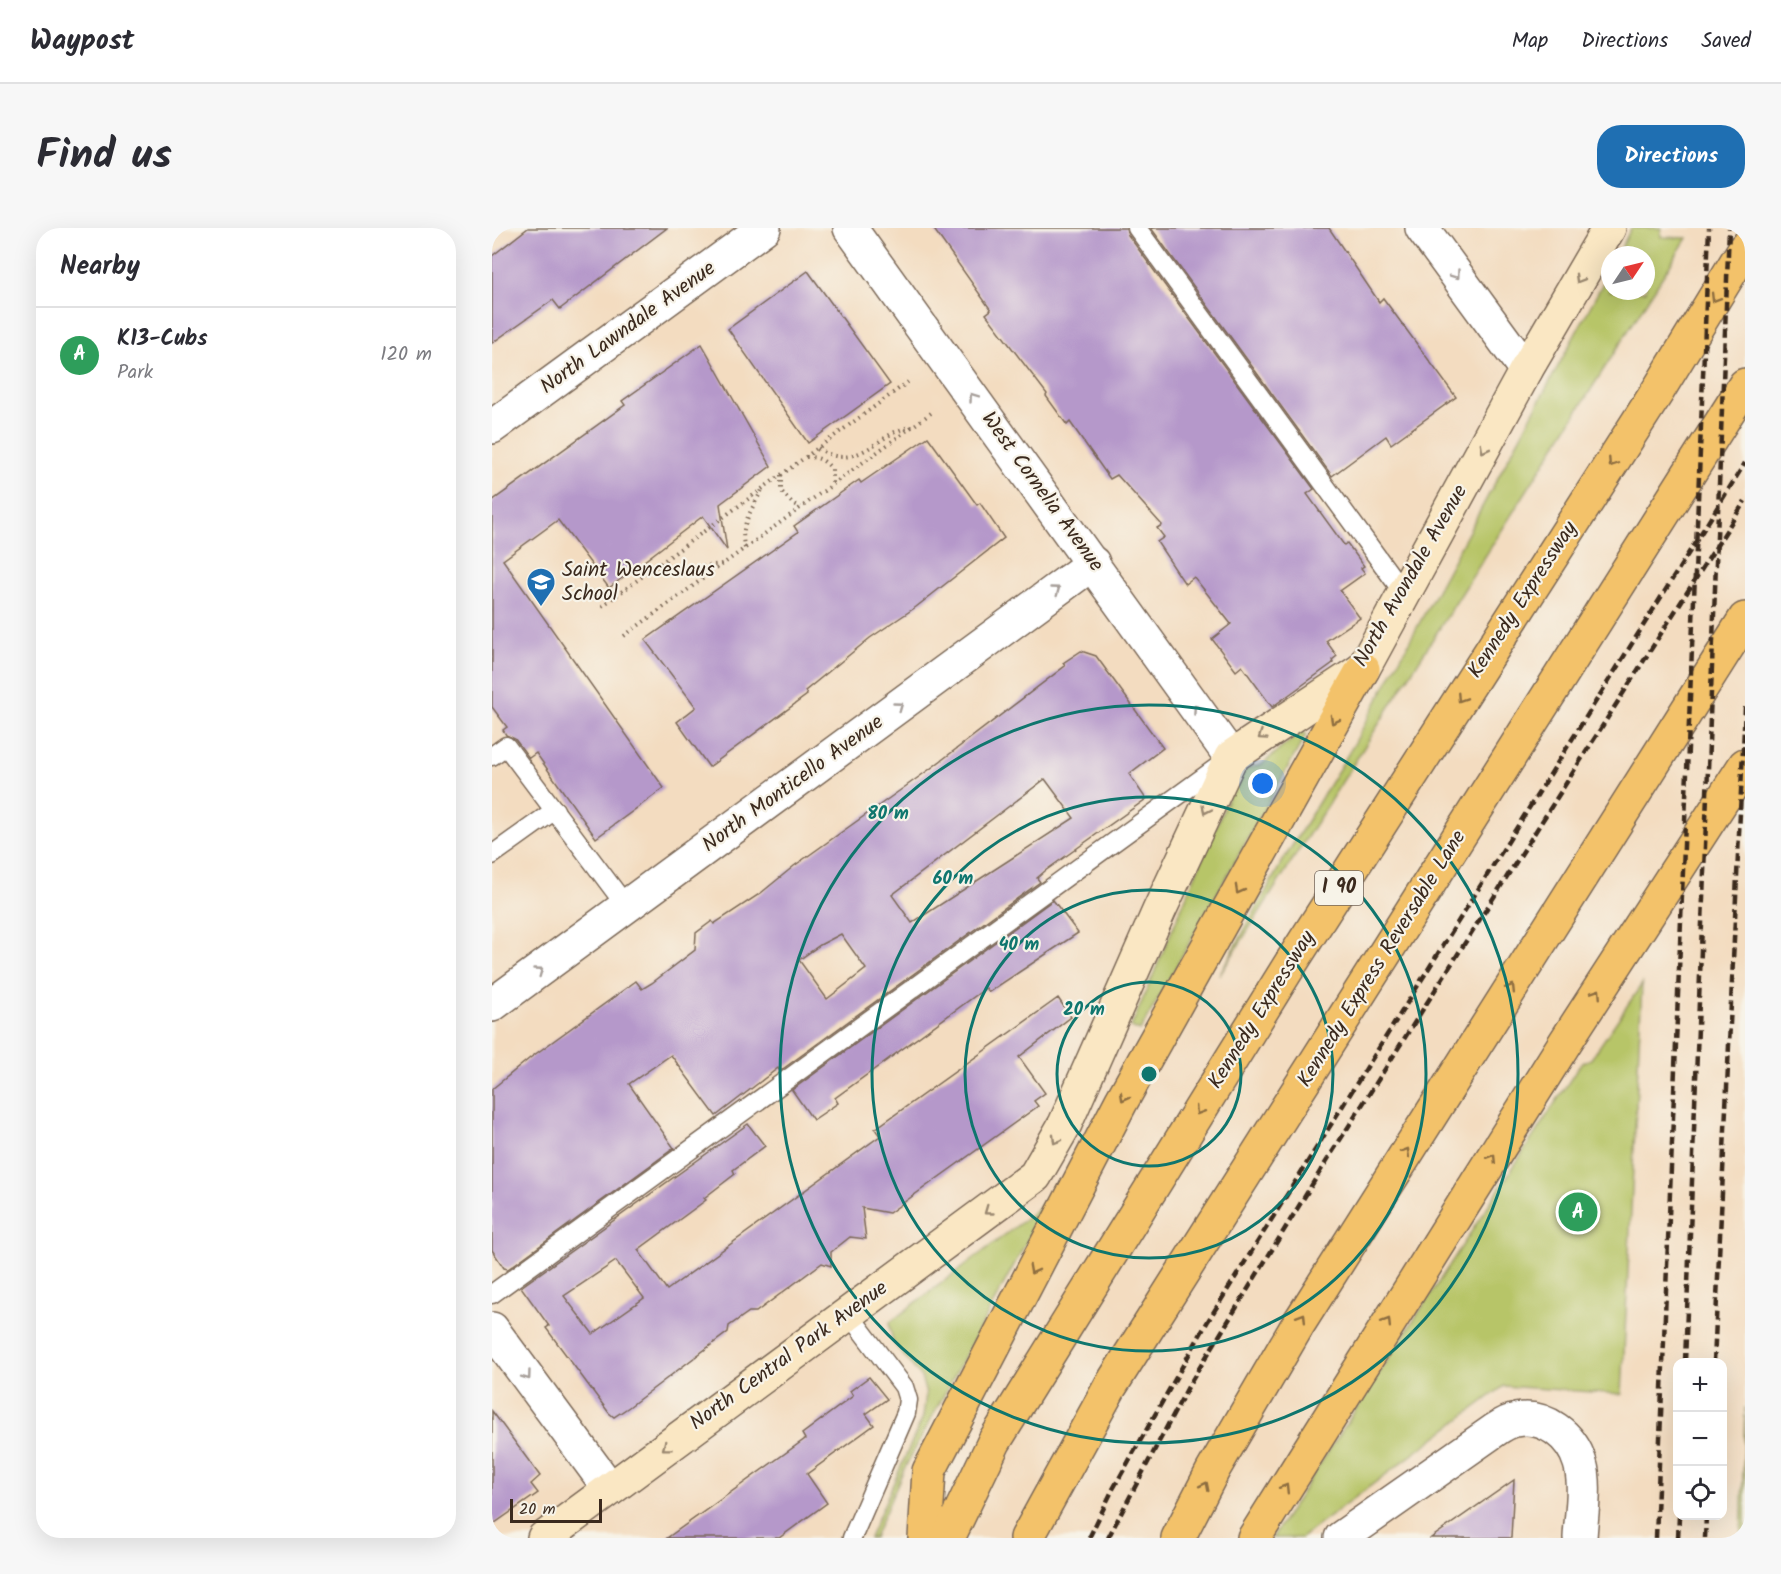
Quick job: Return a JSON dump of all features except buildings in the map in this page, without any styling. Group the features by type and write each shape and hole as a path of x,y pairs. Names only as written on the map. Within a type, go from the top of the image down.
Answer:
{"highway":[{"name":"Kennedy Expressway","path":"948,1538 994,1442 1291,963 1659,389 1745,248"},
{"name":"Kennedy Express Reversable Lane","path":"1027,1538 1110,1387 1745,385"},
{"path":"1178,1538 1213,1470 1299,1323 1745,619"},
{"path":"925,1538 929,1471 1121,1102 1363,669"},
{"path":"1254,1538 1566,1041 1745,765"}],"street":[{"name":"North Lawndale Avenue","path":"492,427 764,228"},
{"name":"West Cornelia Avenue","path":"850,228 1094,563 1231,757"},
{"path":"1422,228 1526,370"},
{"name":"North Avondale Avenue","path":"1231,757 1363,669 1526,370 1608,228"},
{"name":"North Monticello Avenue","path":"492,1005 1094,563"},
{"name":"North Central Park Avenue","path":"544,1538 1035,1176 1065,1124 1231,757"},
{"path":"492,1329 610,1489"},
{"path":"1341,1538 1495,1430 1514,1420 1530,1419 1546,1423 1573,1445 1581,1464 1580,1538"}],"lane":[{"path":"1137,228 1405,595"},
{"path":"492,756 506,746 626,906"},
{"path":"492,1294 1231,757"},
{"path":"492,855 555,810"},
{"path":"848,1312 904,1387 908,1400 906,1413 852,1538"}],"path":[{"path":"602,606 908,382"},
{"path":"624,636 931,413"},
{"path":"818,448 828,455 859,453 873,448 903,427 913,427"},
{"path":"806,457 818,457 825,462 832,470 832,485"},
{"path":"781,475 781,491 792,504 802,507"},
{"path":"746,548 743,542 746,523 763,489"},
{"path":"661,564 679,569 724,564"}],"green space":[{"path":"1631,228 1661,228 1661,237 1687,238 1655,288 1655,246 1622,246"},
{"path":"1601,287 1601,300 1648,300 1219,976 1281,864 1353,746"},
{"path":"1302,731 1306,735 1140,1031 1131,1027 1238,775 1248,768 1261,765"},
{"path":"1642,984 1622,1394 1504,1386 1301,1538 1272,1538 1581,1063 1591,1059"},
{"path":"1055,1189 903,1471 874,1538 869,1538 923,1417 926,1394 921,1377 893,1342 889,1323 1031,1215"},
{"path":"1745,1407 1745,1538 1741,1538"}],"railway":[{"path":"1656,1538 1709,228"},
{"path":"1685,1358 1729,228"},
{"path":"1089,1538 1113,1489 1208,1321 1745,463"},
{"path":"1108,1538 1189,1385 1321,1170 1745,501"},
{"path":"1714,1358 1745,707"},
{"path":"1678,1538 1679,1520"},
{"path":"1705,1538 1706,1520"}],"place":[{"name":"Saint Wenceslaus School","path":"541,608"},
{"name":"K13-Cubs","path":"1578,1212"}]}
